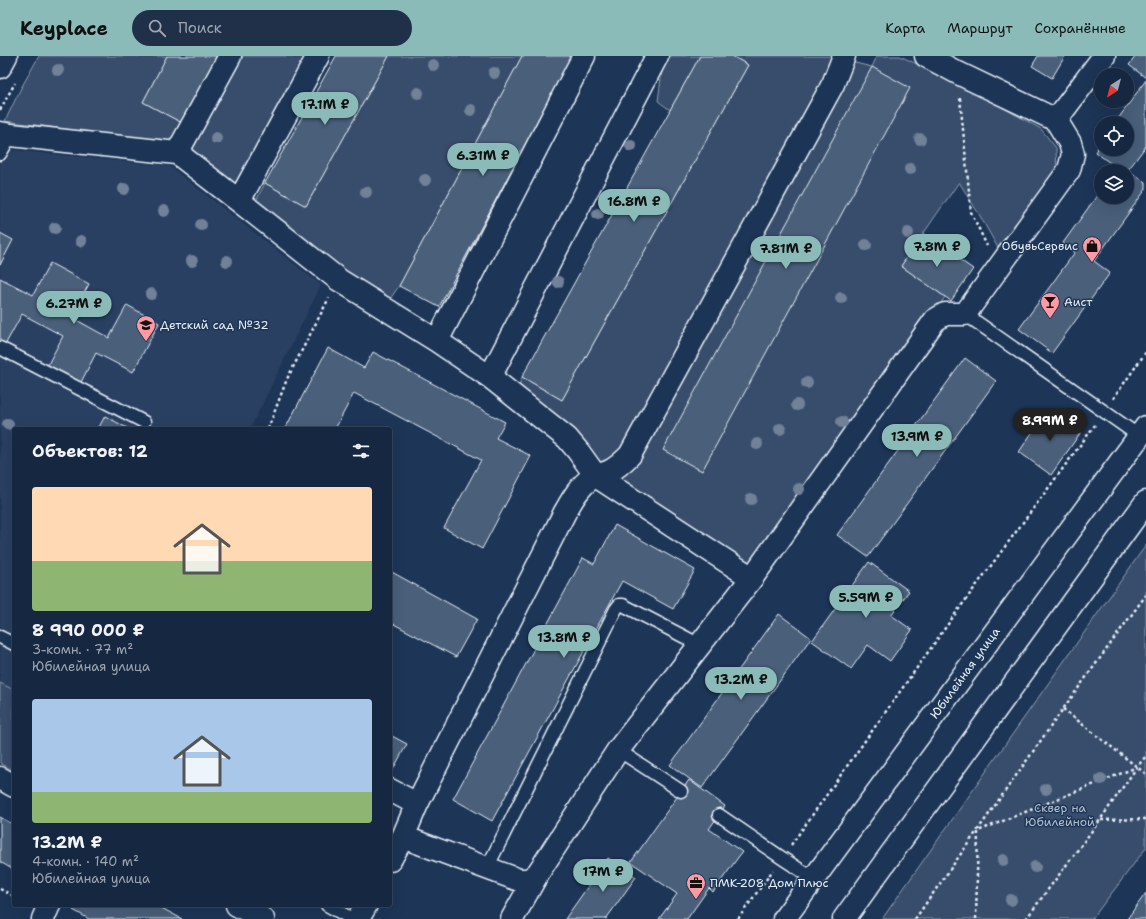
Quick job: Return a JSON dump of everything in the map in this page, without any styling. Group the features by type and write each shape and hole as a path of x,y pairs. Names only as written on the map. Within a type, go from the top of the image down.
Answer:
{"main road":[{"path":"0,67 6,56"},
{"path":"177,153 230,56"},
{"path":"239,201 318,56"},
{"path":"437,341 584,56"},
{"path":"490,377 656,56"},
{"path":"392,856 403,837 417,804 565,512 584,483 591,478 611,471 630,455 833,84 844,56"},
{"path":"512,919 538,873 618,750 752,578 935,320 945,314 965,314 1069,170 1073,154 1070,143 1056,120 926,56"},
{"path":"1056,120 1104,56"},
{"path":"5,134 177,153 338,280 437,341 490,377 567,438 596,476 752,578"},
{"name":"Юбилейная улица","path":"784,919 1143,432"},
{"path":"844,919 1146,502"},
{"path":"0,778 12,785"},
{"path":"392,791 417,804"},
{"path":"403,837 519,880 529,880 538,873"},
{"path":"43,919 48,907"},
{"path":"241,907 263,919"},
{"path":"358,919 365,907"}],"lane":[{"path":"0,154 5,134"},
{"path":"965,314 1104,412 1143,432"},
{"path":"0,348 144,422"},
{"path":"487,868 605,630 619,605 623,605 700,645"},
{"path":"0,638 12,643"},
{"path":"618,750 681,791"},
{"path":"718,815 814,879"},
{"path":"331,907 352,919"}],"path":[{"path":"958,73 971,212 998,269"},
{"path":"269,427 286,379 338,280"},
{"path":"738,919 953,617 1104,412 1146,352"},
{"path":"916,919 1063,709 1146,595"},
{"path":"1063,709 1146,774"},
{"path":"1026,919 1146,756"},
{"path":"978,831 1137,767"},
{"path":"1100,820 1146,819"},
{"path":"976,919 978,831"},
{"path":"0,889 12,895"}],"shaded area":[{"name":"Детский сад №32","path":"0,149 169,166 321,285 251,427 12,427 12,689 0,683"}],"green space":[{"path":"39,56 167,56 143,102 184,124 173,143 5,121"},
{"path":"243,56 308,56 236,187 191,152"},
{"path":"389,56 522,56 399,286 390,299 342,272 254,205 265,183 306,206"},
{"path":"664,56 700,56 670,110 658,101"},
{"path":"732,56 854,56 851,62 872,67 877,56 900,56 970,89 1041,129 1056,148 1057,175 1002,255 959,182 901,266 945,297 763,562 747,563 598,466 578,434 519,385 522,377 562,400 748,65"},
{"name":"Сквер на Юбилейной","path":"1146,545 1146,848 1092,919 882,919"},
{"path":"0,683 12,689 12,770 0,763"}],"building":[{"path":"167,56 222,56 184,124 143,102"},
{"path":"336,56 389,56 306,206 265,183"},
{"path":"522,56 572,56 439,307 399,286"},
{"path":"700,56 732,56 748,65 562,400 522,377"},
{"path":"1038,56 1065,56 1052,78 1032,66"},
{"path":"1136,56 1146,56 1146,78 1134,68 1129,65"},
{"path":"872,67 910,88 702,471 663,450"},
{"path":"1146,80 1146,146 1132,164 1112,164 1100,156 1134,156 1134,116 1120,116 1126,108 1134,108 1134,97"},
{"path":"1134,174 1146,183 1146,189 1094,261 1110,273 1052,353 1019,329 1075,252 1063,243 1094,200 1094,204 1134,204"},
{"path":"0,233 13,240 0,265"},
{"path":"923,234 973,269 951,301 901,266"},
{"path":"50,263 89,284 71,317 109,338 127,305 159,323 133,372 96,353 79,386 46,368 63,336 22,314 5,345 0,343 0,278 33,295"},
{"path":"328,348 364,368 373,352 505,422 496,438 531,456 482,549 444,528 481,460 354,393 336,427 286,427"},
{"path":"965,358 996,381 868,557 837,535"},
{"path":"1048,409 1081,432 1051,475 1019,452"},
{"path":"105,416 125,427 99,427"},
{"path":"615,525 695,570 673,609 622,581 492,821 453,799 583,558 594,564"},
{"path":"869,562 909,591 891,615 912,630 890,661 868,645 851,669 812,641"},
{"path":"392,572 477,619 456,657 392,623"},
{"path":"779,614 811,638 702,788 670,765"},
{"path":"392,736 407,744 392,771"},
{"path":"689,780 725,806 709,829 742,852 713,892 709,888 687,919 659,919 677,894 631,862"},
{"path":"0,817 12,824 12,869 0,862"},
{"path":"608,858 636,877 606,919 565,919"},
{"path":"1146,893 1146,919 1127,919"},
{"path":"74,907 160,907 182,919 89,919 73,910"}],"place":[{"name":"ОбувьСервис","path":"1092,263"},
{"name":"Аист","path":"1050,319"},
{"name":"Детский сад №32","path":"146,342"},
{"name":"ПМК-208 Дом Плюс","path":"696,900"}]}
